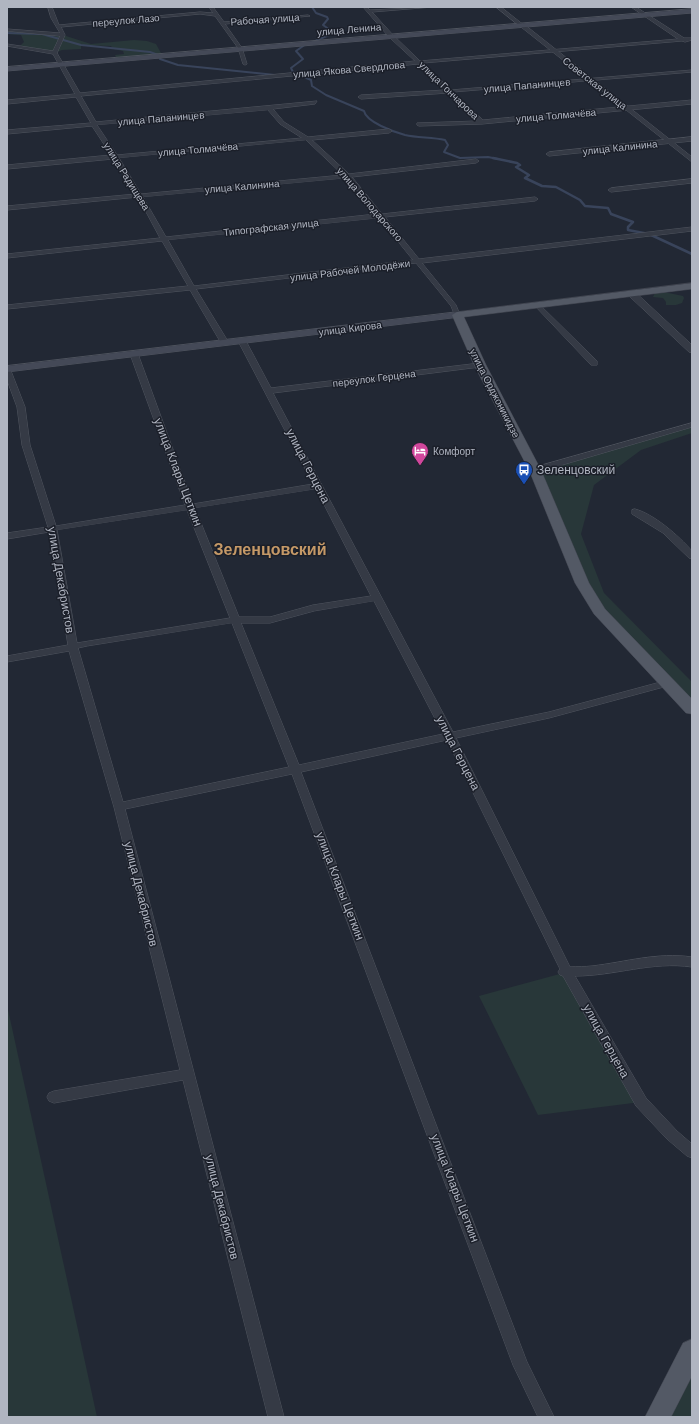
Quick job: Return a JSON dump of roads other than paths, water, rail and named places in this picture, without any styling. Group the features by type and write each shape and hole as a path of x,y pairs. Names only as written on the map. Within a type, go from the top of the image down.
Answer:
{"main road":[{"name":"улица Ленина","path":"7,69 240,48 692,12"},
{"name":"улица Кирова","path":"7,370 692,286"},
{"name":"улица Орджоникидзе","path":"457,315 480,365 535,470 582,583 596,606 616,630 692,709"},
{"path":"658,1417 692,1351"}],"street":[{"path":"50,7 63,35"},
{"path":"212,7 240,48 245,64"},
{"name":"улица Гончарова","path":"365,7 391,36 422,63 482,122"},
{"path":"369,11 431,7"},
{"name":"Советская улица","path":"498,7 692,160"},
{"path":"633,7 692,45"},
{"name":"переулок Лазо","path":"58,26 200,13 218,16"},
{"name":"Рабочая улица","path":"223,22 308,16"},
{"path":"7,30 63,35"},
{"path":"7,45 54,53 63,35"},
{"name":"улица Якова Свердлова","path":"7,102 338,69 692,39"},
{"name":"улица Радищева","path":"54,53 94,124 140,196 225,343"},
{"name":"улица Папанинцев","path":"361,97 692,71"},
{"name":"улица Папанинцев","path":"7,132 269,108 315,102"},
{"name":"улица Толмачёва","path":"419,124 482,122 692,102"},
{"name":"улица Володарского","path":"269,108 282,123 308,139 348,176 454,306 457,315"},
{"name":"улица Толмачёва","path":"7,167 389,131"},
{"name":"улица Калинина","path":"549,154 692,139"},
{"name":"улица Калинина","path":"7,208 348,176 476,161"},
{"path":"611,190 692,181"},
{"name":"Типографская улица","path":"7,256 535,199"},
{"name":"улица Рабочей Молодёжи","path":"7,307 192,288 692,229"},
{"path":"631,293 692,350"},
{"path":"538,305 594,363"},
{"name":"улица Герцена","path":"242,341 450,737 566,972 641,1102 672,1135 692,1152"},
{"name":"улица Клары Цеткин","path":"134,354 190,507 295,769 521,1365 546,1417"},
{"name":"переулок Герцена","path":"268,391 480,365"},
{"name":"улица Декабристов","path":"7,370 21,407 26,445 53,530 73,647 118,807 276,1417"},
{"path":"535,470 692,425"},
{"path":"7,536 53,530 318,486"},
{"path":"635,512 660,526 680,541 692,556"},
{"path":"7,659 73,647 85,643 236,620 270,620 313,608 377,598"},
{"path":"118,807 550,715 668,683"},
{"path":"566,972 590,971 654,961 680,959 692,962"},
{"path":"54,1097 187,1074"}],"waterway":[{"path":"312,7 316,13 327,17 328,19 323,25 330,30 329,35 313,42"},
{"path":"7,33 42,34 81,45 150,52 158,55"},
{"path":"306,44 296,51 303,59 291,68 293,72 311,80 312,86 326,95 364,111 366,115 375,123 394,132 410,136 445,140 448,145 444,152 460,158 493,158"},
{"path":"160,59 178,65 275,75"},
{"path":"493,158 498,159"},
{"path":"493,158 517,163 520,165 516,167 529,175 525,178 542,186 556,187 580,200 585,206 608,208 611,214 633,222 628,227 628,230 649,234 692,254"}],"place":[{"name":"Комфорт","path":"420,466"},
{"name":"Зеленцовский","path":"524,485"}],"district":[{"name":"Зеленцовский","path":"270,549"}]}
